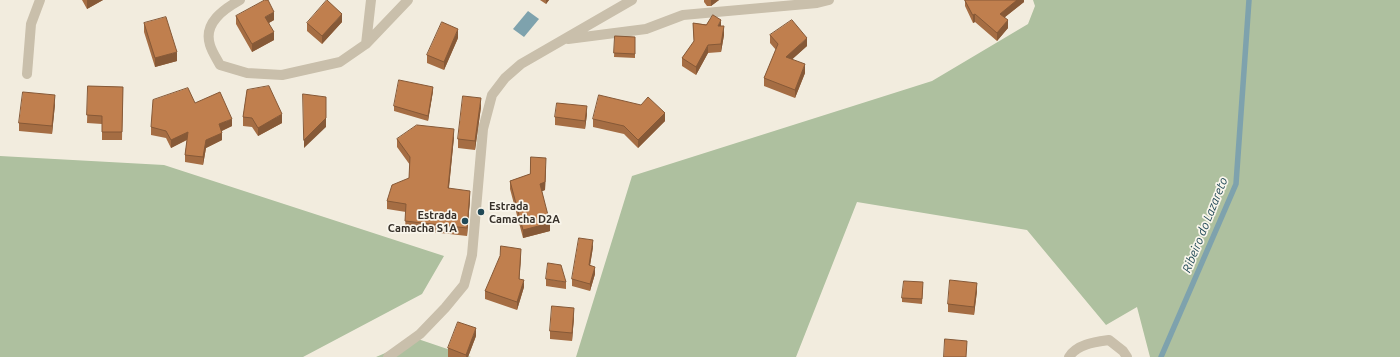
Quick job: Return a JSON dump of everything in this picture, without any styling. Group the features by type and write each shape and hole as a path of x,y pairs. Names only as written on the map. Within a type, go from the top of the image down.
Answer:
{"street":[{"path":"27,74 31,24 40,0"},
{"path":"240,0 216,17 210,29 210,45 220,64 247,73 282,74 340,62 366,44 408,0"},
{"path":"366,44 372,0"},
{"path":"388,357 420,334 445,308 464,285 472,255 483,129 492,95 505,78 522,64 632,0"},
{"path":"562,40 646,29 683,15 817,3 829,0"},
{"path":"1069,357 1072,352 1083,346 1109,340 1127,357"}],"green space":[{"path":"1033,0 1400,0 1400,357 1150,357 1137,307 1106,325 1027,230 857,202 796,357 576,357 632,176 932,81 1028,24 1035,6"},
{"path":"0,156 164,165 444,256 422,294 303,357 0,357"},
{"path":"418,339 471,357 376,357"}],"water":[{"path":"528,11 539,19 524,37 513,29"}],"building":[{"path":"265,0 268,0 274,12 265,17 274,32 252,44 236,16"},
{"path":"327,0 342,14 322,36 307,23"},
{"path":"965,0 1017,0 1000,14 1008,20 997,33 975,14 973,15"},
{"path":"713,15 721,20 718,26 724,26 721,44 708,45 696,67 682,58 694,41 693,23 706,25"},
{"path":"166,17 177,52 155,58 144,23"},
{"path":"792,20 807,38 786,57 805,64 795,90 764,78 778,44 770,35"},
{"path":"442,22 458,29 444,62 427,55"},
{"path":"615,36 635,37 635,54 614,53"},
{"path":"399,80 433,87 428,116 394,106"},
{"path":"88,86 123,87 122,132 102,132 102,116 87,115"},
{"path":"269,86 282,114 258,128 252,118 243,117 247,90"},
{"path":"188,88 195,103 220,92 232,119 219,124 222,133 206,140 203,157 185,155 188,132 171,140 166,131 151,127 153,100"},
{"path":"23,92 55,95 52,126 19,123"},
{"path":"303,94 326,97 326,118 304,140"},
{"path":"599,95 641,105 648,97 665,113 638,140 624,126 593,119"},
{"path":"463,96 481,98 475,141 458,139"},
{"path":"557,103 587,106 585,121 555,117"},
{"path":"417,125 454,129 448,188 470,191 467,228 405,221 406,204 387,201 392,185 409,178 410,157 397,139"},
{"path":"531,157 546,158 545,182 540,184 550,223 523,230 510,181 530,174"},
{"path":"579,238 593,240 589,265 595,267 590,284 572,279"},
{"path":"501,246 521,249 519,279 524,280 517,302 485,291 500,256"},
{"path":"548,263 561,265 566,282 546,279"},
{"path":"950,280 977,283 974,307 948,304"},
{"path":"904,281 923,282 922,299 902,298"},
{"path":"552,306 574,308 572,333 550,331"},
{"path":"458,322 476,328 466,355 448,348"},
{"path":"945,339 967,341 966,357 944,357"}],"waterway":[{"name":"Ribeiro do Lazareto","path":"1161,357 1236,184 1249,0"}],"place":[{"name":"Estrada Camacha D2A","path":"481,212"},
{"name":"Estrada Camacha S1A","path":"465,221"}]}
